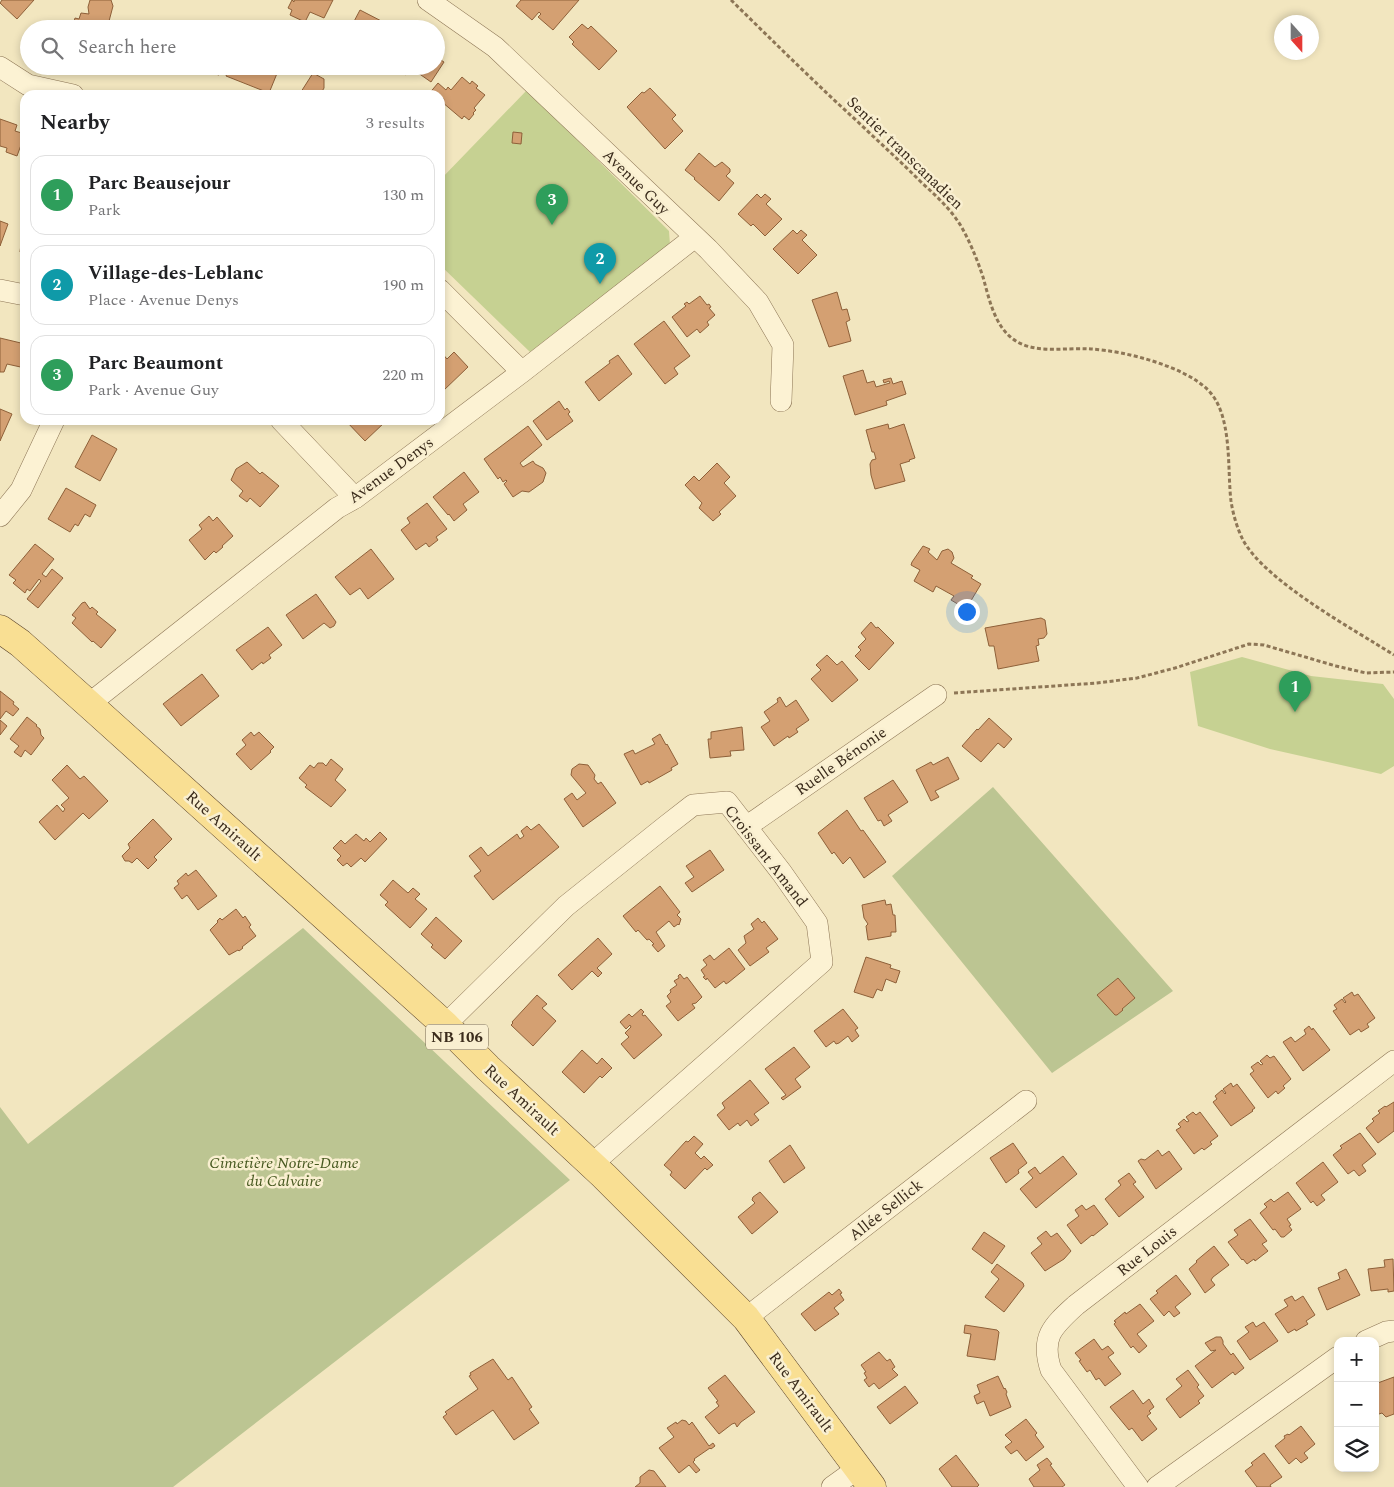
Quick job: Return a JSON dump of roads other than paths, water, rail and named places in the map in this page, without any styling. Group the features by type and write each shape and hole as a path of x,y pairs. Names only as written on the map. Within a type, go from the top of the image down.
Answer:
{"main road":[{"name":"Rue Amirault","path":"0,629 89,704 445,1025 488,1068 604,1176 746,1318 864,1478"}],"street":[{"name":"Avenue Guy","path":"428,0 495,47 708,249 758,302 783,345 781,402"},
{"path":"0,67 28,85 50,90"},
{"name":"Avenue Denys","path":"89,704 337,508 355,498 522,372 694,237"},
{"path":"0,290 20,294"},
{"path":"445,295 522,372"},
{"path":"0,516 21,490 52,425"},
{"path":"286,425 355,498"},
{"name":"Ruelle Bénonie","path":"746,827 936,695"},
{"name":"Croissant Amand","path":"445,1025 566,906 693,805 727,802 817,922 822,962 591,1165"},
{"name":"Rue Louis","path":"1138,1487 1051,1370 1046,1346 1054,1325 1076,1305 1394,1061"},
{"name":"Allée Sellick","path":"746,1318 1026,1101"},
{"path":"1375,1337 1394,1331"},
{"path":"1157,1487 1334,1360"},
{"path":"832,1487 864,1478"}],"place":[{"name":"Parc Beaumont","path":"552,225"},
{"name":"Village-des-Leblanc","path":"600,284"},
{"name":"Parc Beausejour","path":"1295,712"}],"park label":[{"name":"Cimetière Notre-Dame du Calvaire","path":"284,1172"}]}
